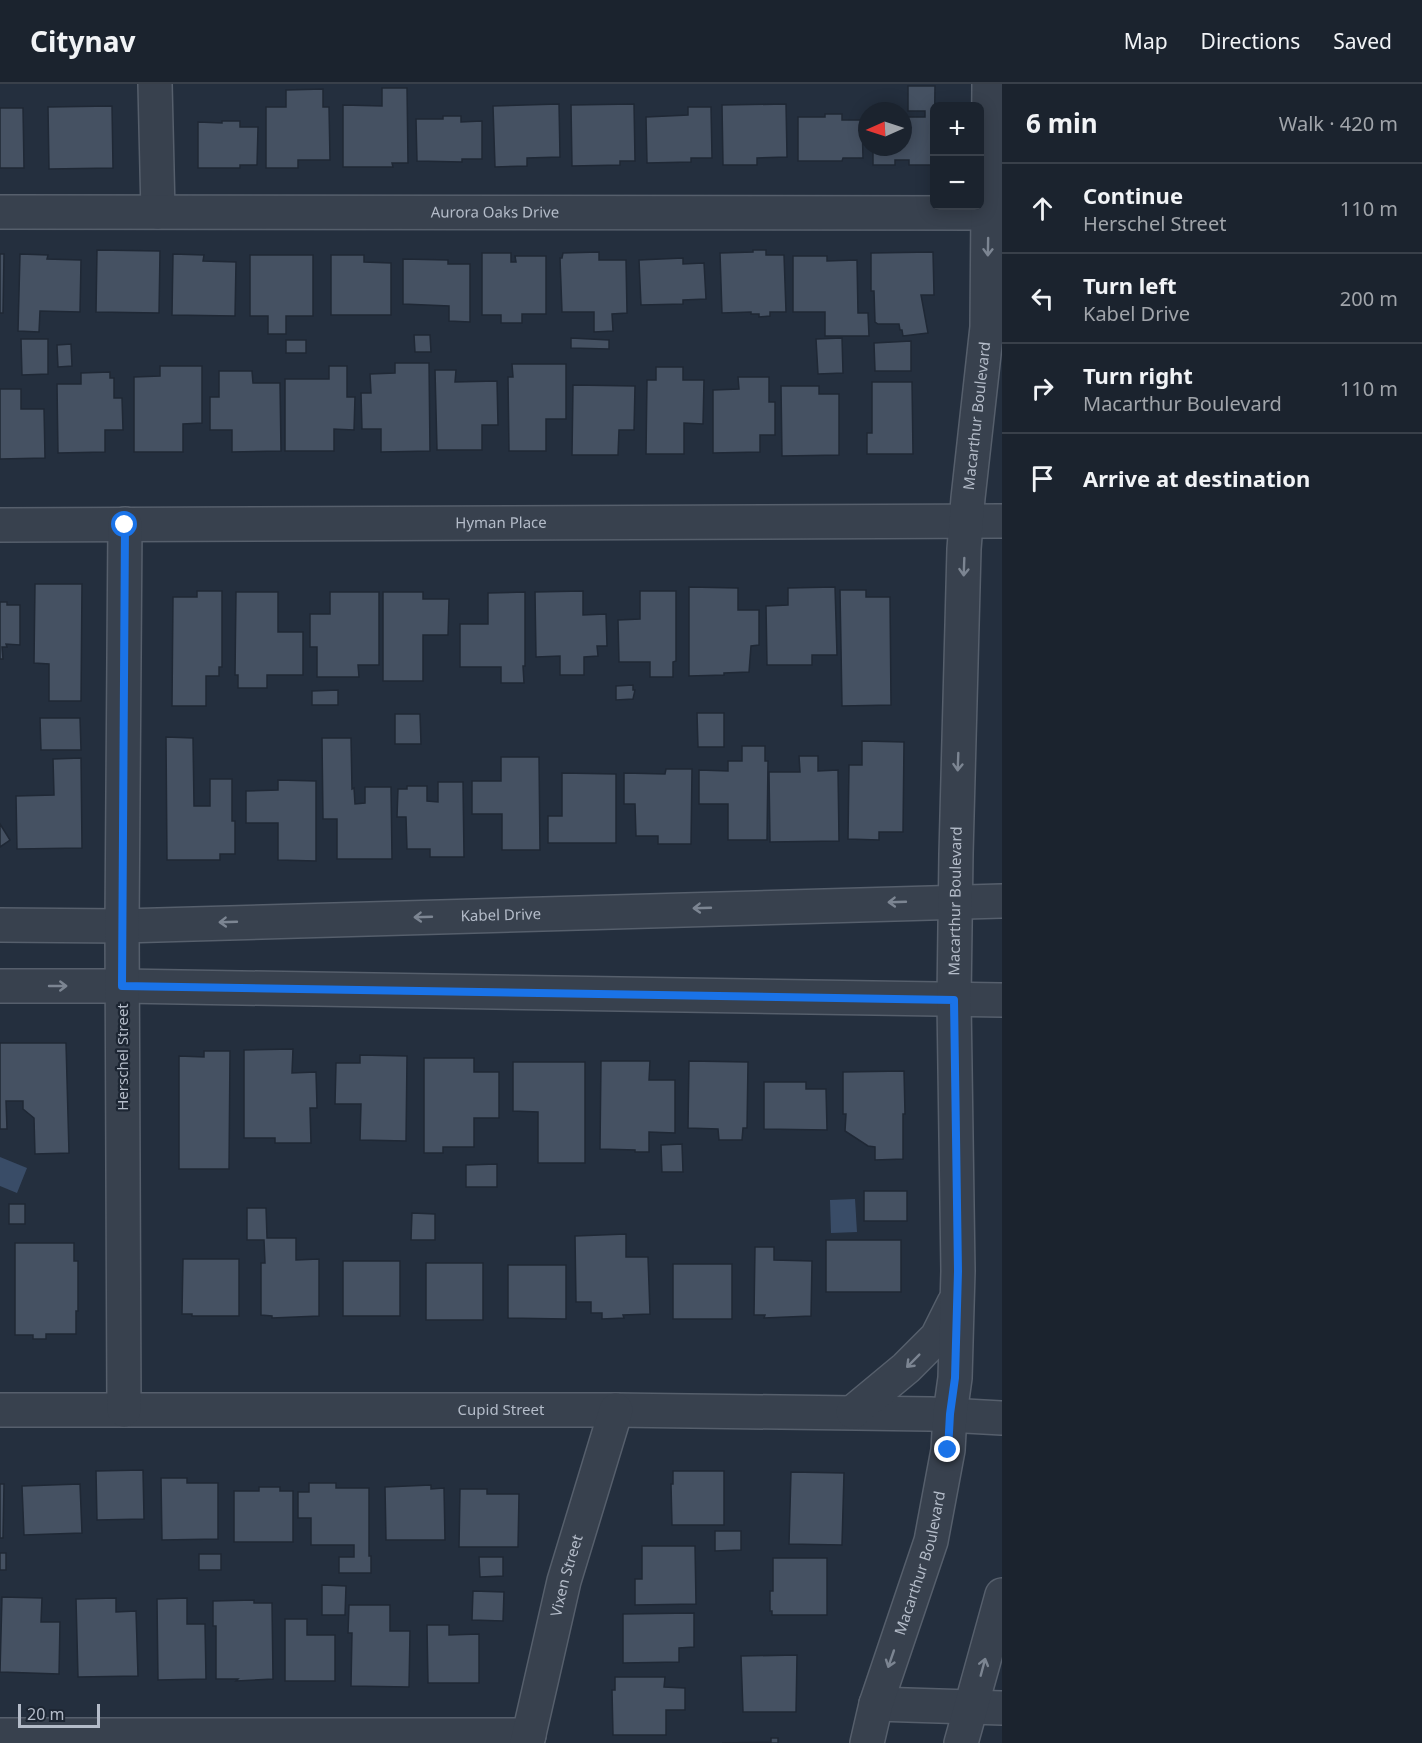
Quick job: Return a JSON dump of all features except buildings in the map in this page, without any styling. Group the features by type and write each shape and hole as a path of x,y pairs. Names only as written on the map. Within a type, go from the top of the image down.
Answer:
{"street":[{"path":"155,84 158,212"},
{"name":"Macarthur Boulevard","path":"867,1743 876,1704 931,1541 948,1450 955,1378 957,1158 955,901 966,522 987,327 988,84"},
{"name":"Aurora Oaks Drive","path":"0,212 989,213"},
{"name":"Hyman Place","path":"0,525 1002,521"},
{"name":"Herschel Street","path":"124,1410 122,926 125,525"},
{"name":"Kabel Drive","path":"0,925 122,926 1002,900"},
{"path":"0,986 1002,1000"},
{"path":"853,1412 906,1368 937,1337 957,1296"},
{"name":"Cupid Street","path":"0,1410 616,1410 950,1414 1002,1418"},
{"name":"Vixen Street","path":"528,1739 564,1581 616,1410"},
{"path":"961,1743 987,1707 1002,1595"},
{"path":"876,1704 987,1707"},
{"path":"0,1735 528,1739"}],"water":[{"path":"0,1157 27,1168 17,1193 0,1186"},
{"path":"855,1199 857,1232 831,1233 830,1200"}],"route":[{"path":"125,525 122,986 954,1000 958,1271 955,1378 948,1450"}]}
